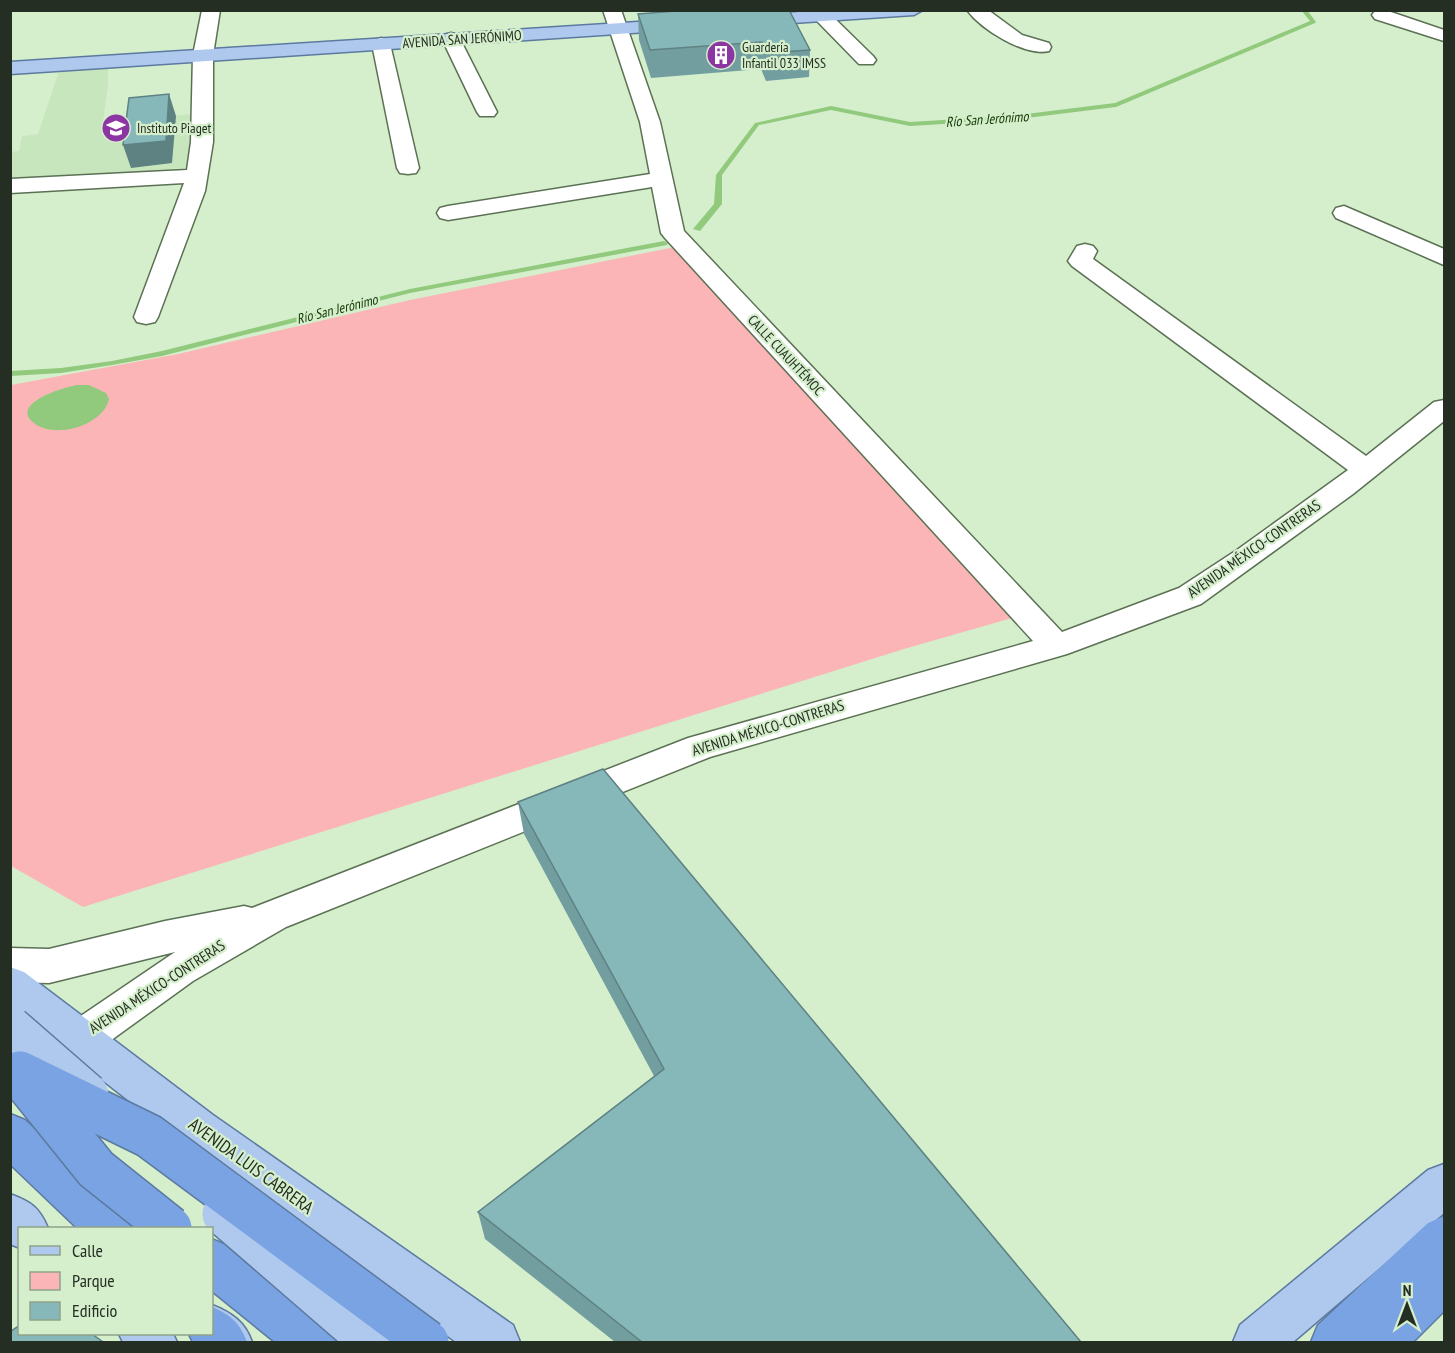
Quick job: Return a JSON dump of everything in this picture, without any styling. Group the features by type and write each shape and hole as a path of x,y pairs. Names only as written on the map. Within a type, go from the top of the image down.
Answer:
{"highway":[{"path":"14,1077 96,1169 169,1227"},
{"path":"14,1077 149,1136 427,1342"},
{"path":"10,1134 30,1167 108,1227"},
{"path":"1335,1342 1444,1239"},
{"path":"213,1263 312,1342"},
{"path":"1380,1342 1444,1279"}],"main road":[{"path":"732,22 914,10"},
{"name":"AVENIDA SAN JERÓNIMO","path":"10,68 451,39 615,20 698,24"},
{"name":"AVENIDA LUIS CABRERA","path":"10,984 198,1129 496,1342"},
{"path":"10,1028 372,1342"},
{"path":"30,1167 87,1227"},
{"path":"1257,1342 1444,1185"},
{"path":"10,1216 24,1227"},
{"path":"213,1331 228,1342"}],"street":[{"path":"146,317 194,190 202,142 203,55 211,10"},
{"path":"976,10 1015,39 1042,47"},
{"path":"1381,15 1444,36"},
{"path":"823,17 866,60"},
{"name":"CALLE CUAUHTÉMOC","path":"615,20 650,122 673,233 1056,646"},
{"path":"451,39 487,112"},
{"path":"381,44 408,168"},
{"path":"10,186 195,176"},
{"path":"448,213 663,179"},
{"path":"1344,213 1444,258"},
{"path":"1085,251 1080,261 1365,469"},
{"name":"AVENIDA MÉXICO-CONTRERAS","path":"14,1077 79,1038 179,969 272,916 700,747 1056,646 1190,596 1257,550 1444,408"},
{"path":"10,965 49,966 154,940 272,916"}],"shaded area":[{"name":"Instituto Piaget","path":"108,67 103,122 192,114 191,167 11,183 10,152 19,151 22,136 38,134 59,71"},
{"path":"77,385 89,385 106,393 109,399 105,408 89,423 66,430 54,430 43,428 28,416 28,409 42,397"}],"green space":[{"path":"675,247 1012,618 904,649 83,907 11,866 11,385 178,354 410,300"}],"building":[{"path":"689,10 789,10 810,50 767,53 762,42 650,50 638,14"},
{"path":"169,94 166,141 123,145 129,98"},
{"path":"603,769 1081,1342 642,1342 478,1212 664,1069 518,802"},
{"path":"18,1326 18,1335 93,1335 103,1342 10,1342 10,1332"}],"waterway":[{"name":"Río San Jerónimo","path":"697,229 718,204 719,175 757,124 831,108 910,124 1009,118 1116,105 1313,22 1304,10"},
{"name":"Río San Jerónimo","path":"10,374 112,363 162,353 410,291 664,243"}],"place":[{"name":"Guardería Infantil 033 IMSS","path":"721,55"},
{"name":"Instituto Piaget","path":"116,128"}]}
